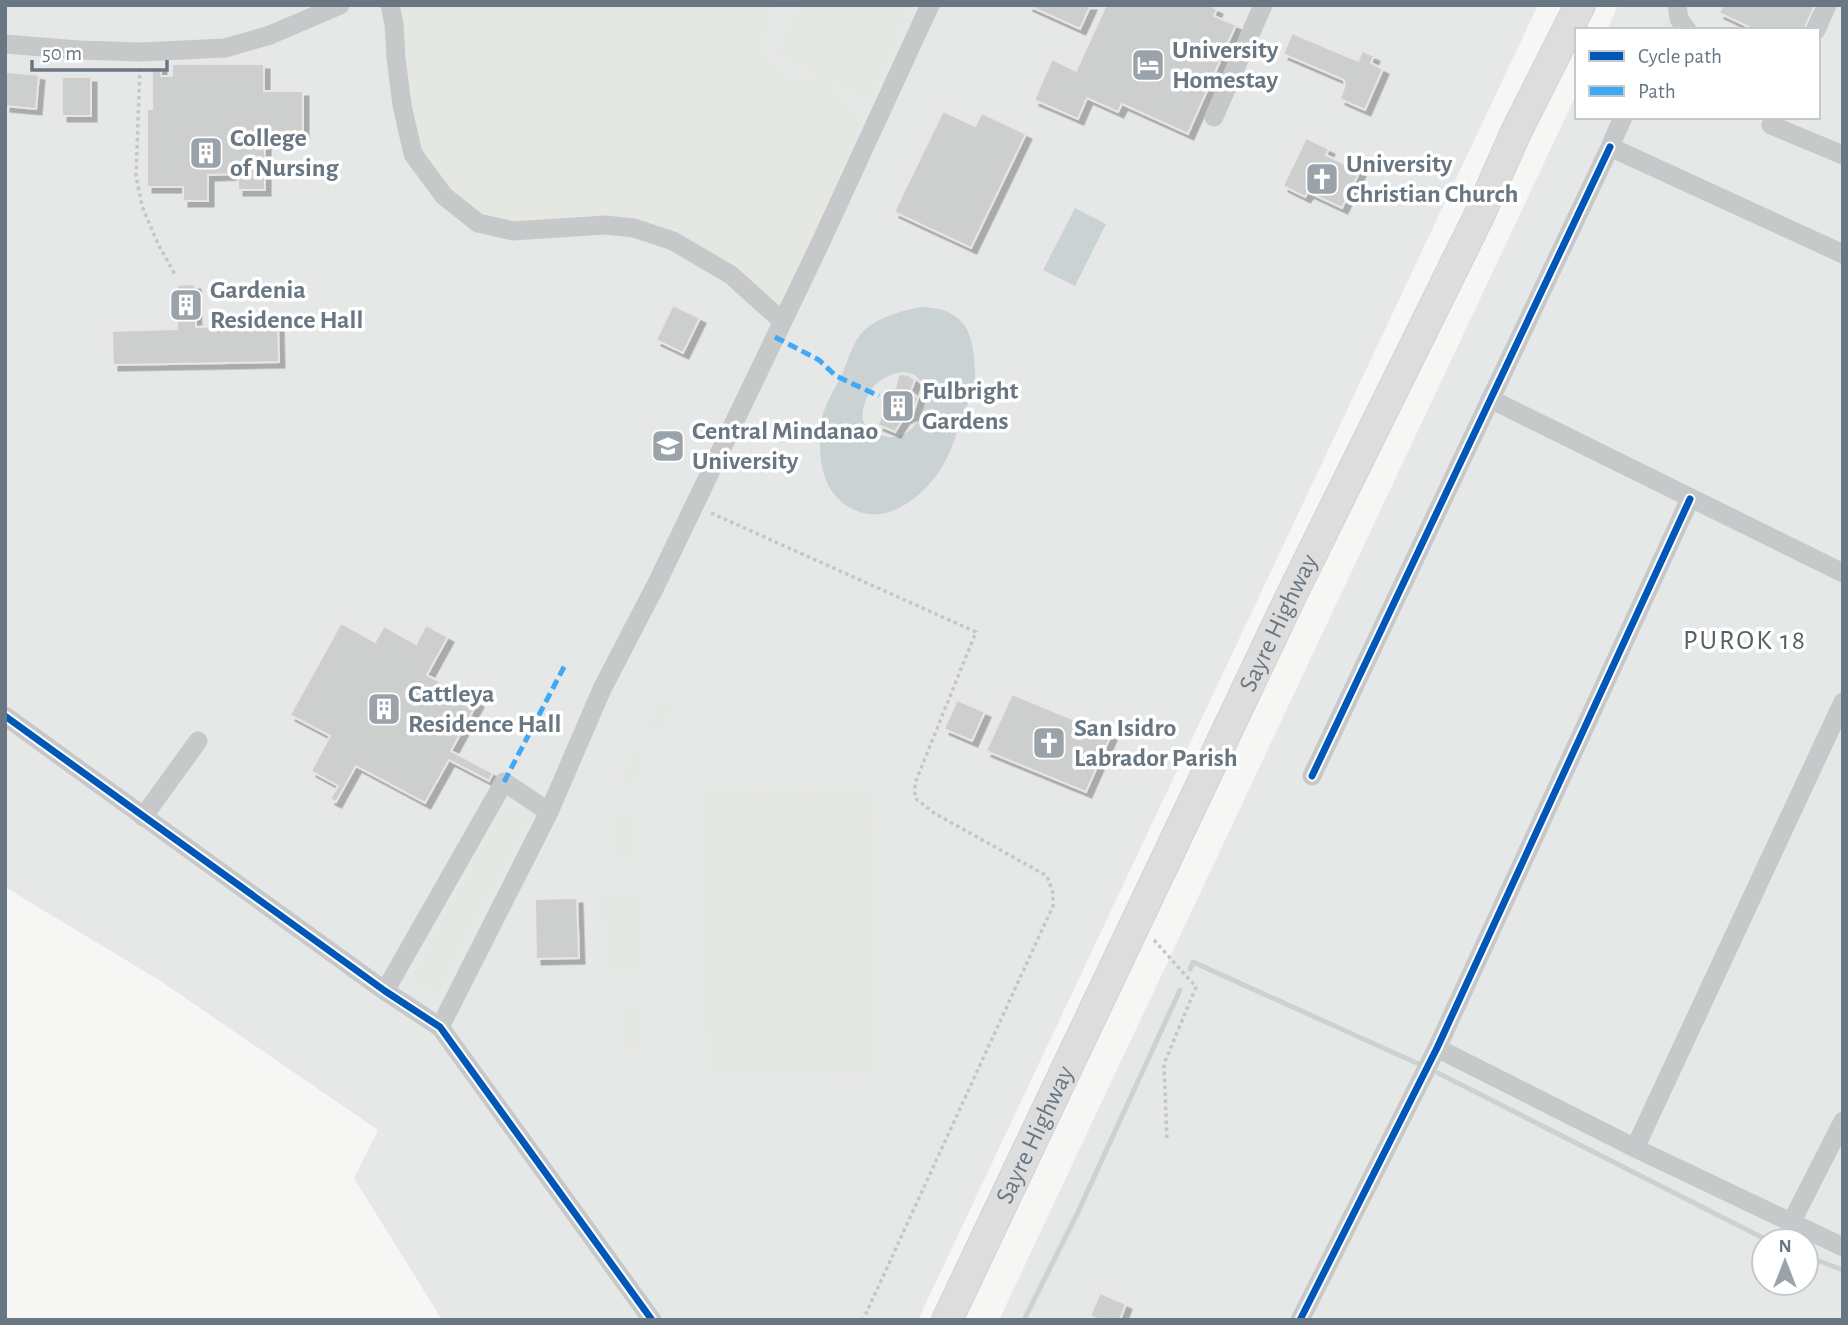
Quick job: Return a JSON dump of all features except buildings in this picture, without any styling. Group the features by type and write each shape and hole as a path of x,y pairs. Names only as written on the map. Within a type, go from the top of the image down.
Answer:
{"highway":[{"name":"Sayre Highway","path":"947,1320 1292,594 1478,218 1516,132 1575,29"}],"street":[{"path":"5,44 141,52 225,48 270,35 340,5"},
{"path":"390,5 402,105 413,154 444,196 478,223 513,231 605,225 634,228 673,241 731,275 782,321"},
{"path":"440,1027 549,812 602,690 656,585 839,203 930,5"},
{"path":"1214,117 1263,5"},
{"path":"1677,5 1679,19 1686,28"},
{"path":"1817,28 1827,5"},
{"path":"1312,776 1622,119"},
{"path":"1768,120 1843,155"},
{"path":"1610,147 1843,254"},
{"path":"1490,399 1843,573"},
{"path":"1300,1320 1437,1048 1690,499"},
{"path":"1636,1148 1843,702"},
{"path":"5,716 385,991 440,1027 652,1320"},
{"path":"143,817 198,741"},
{"path":"385,991 504,782 549,812"},
{"path":"1437,1048 1636,1148 1843,1247"},
{"path":"1791,1223 1843,1121"}],"path":[{"path":"141,52 136,176 147,219 176,276"},
{"path":"694,505 976,632 915,783 915,798 934,813 1047,876 1053,893 1053,906 863,1320"},
{"path":"1137,920 1196,987 1164,1064 1167,1140"}],"shaded area":[{"name":"Central Mindanao University","path":"5,5 1538,5 918,1320 442,1320 354,1178 378,1130 162,982 5,887"},
{"path":"388,5 774,5 760,49 793,79 822,78 775,56 798,5 912,5 871,100 828,81 864,117 781,312 675,233 482,223 413,154"},
{"path":"1618,5 1843,5 1843,1320 999,1320 1575,97 1575,119 1820,119 1820,28 1608,28"},
{"path":"1075,208 1106,224 1075,286 1043,270"},
{"path":"921,307 953,314 966,327 973,346 974,390 942,467 924,490 896,510 863,513 842,502 829,487 820,455 822,416 860,335 880,320","holes":["901,372 914,375 922,383 924,395 923,409 917,422 908,432 896,437 881,435 869,429 864,423 863,413 865,402 874,387 882,379 894,374"]},
{"path":"660,699 673,705 658,737 645,730"},
{"path":"633,751 647,757 631,788 619,782"},
{"path":"874,788 877,1076 706,1078 703,789"},
{"path":"505,803 530,817 437,993 411,979"},
{"path":"615,816 636,816 636,862 615,862"},
{"path":"641,895 643,971 603,972 601,896"},
{"path":"618,1006 641,1006 642,1053 619,1054"}],"waterway":[{"path":"1190,969 1193,962 1421,1065"},
{"path":"1024,1320 1077,1214 1180,990"},
{"path":"1438,1073 1750,1231"},
{"path":"1820,1261 1843,1270"}],"marked path":[{"path":"775,337 819,360 836,376 879,396"},
{"path":"504,782 565,665"}],"cycle path":[{"path":"1312,776 1610,147"},
{"path":"1300,1320 1437,1048 1690,499"},
{"path":"5,716 385,991 440,1027 652,1320"}],"place":[{"name":"University Homestay","path":"1148,65"},
{"name":"College of Nursing","path":"206,153"},
{"name":"University Christian Church","path":"1322,179"},
{"name":"Gardenia Residence Hall","path":"186,305"},
{"name":"Fulbright Gardens","path":"898,406"},
{"name":"Central Mindanao University","path":"668,446"},
{"name":"Cattleya Residence Hall","path":"384,709"},
{"name":"San Isidro Labrador Parish","path":"1049,743"}],"district":[{"name":"PUROK 18","path":"1745,641"}]}
